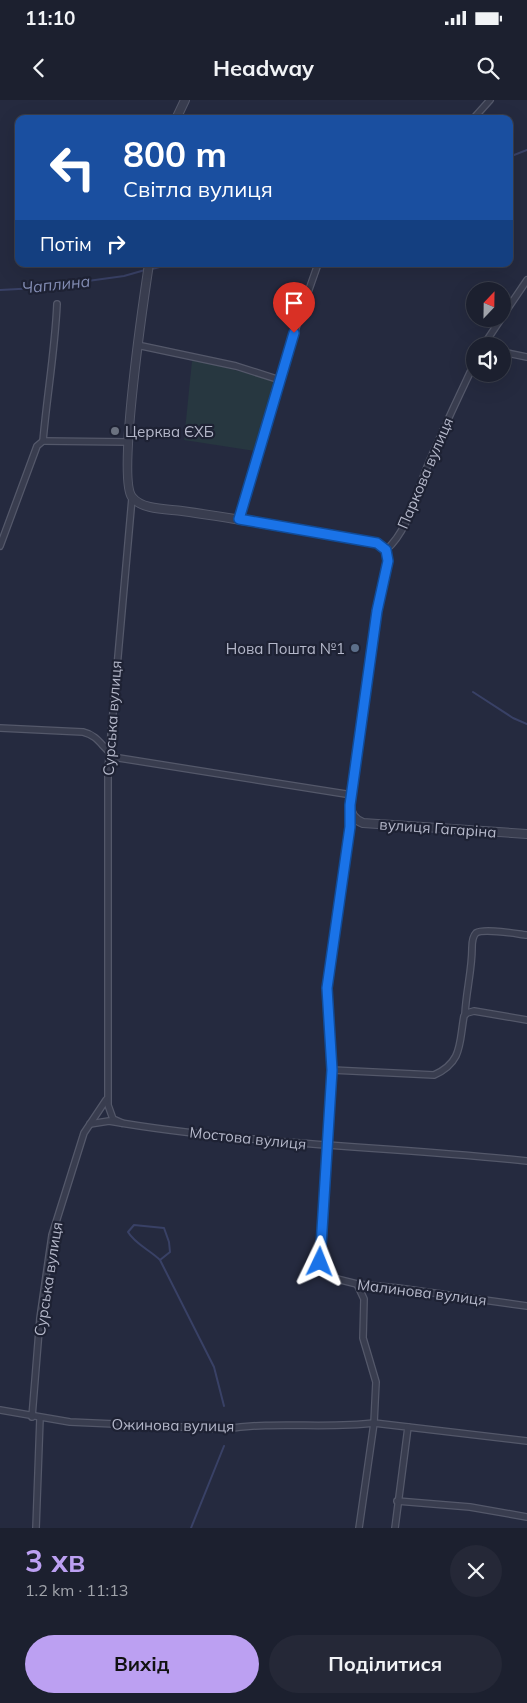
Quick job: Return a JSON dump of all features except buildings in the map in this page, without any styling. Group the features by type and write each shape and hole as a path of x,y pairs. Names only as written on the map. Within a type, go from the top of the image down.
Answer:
{"street":[{"path":"178,115 185,100"},
{"path":"477,115 490,100"},
{"name":"Сурська вулиця","path":"122,1123 110,1115 108,1094 107,894 110,754 132,498 128,486 128,442 137,345 148,267"},
{"path":"239,519 280,380 317,267"},
{"path":"511,304 527,280"},
{"path":"43,441 44,416 55,341 56,304"},
{"path":"137,345 236,366 280,380"},
{"path":"511,354 527,357"},
{"name":"Паркова вулиця","path":"386,550 395,542 405,522 429,462 466,382"},
{"path":"0,546 37,446 43,441 128,442"},
{"path":"132,498 146,506 239,519 377,543 386,550 388,561 377,611 352,795 352,814 327,988 332,1070 327,1147"},
{"path":"0,728 90,733 100,741 110,754 119,758 352,795"},
{"name":"вулиця Гагаріна","path":"352,814 357,821 364,823 527,833"},
{"path":"332,1070 434,1075 445,1070 453,1062 459,1051 471,974 472,941 475,934 478,932 501,932 527,936"},
{"path":"465,1014 474,1011 527,1020"},
{"name":"Сурська вулиця","path":"32,1417 40,1318 52,1235 79,1148 90,1124 104,1106 108,1094"},
{"name":"Мостова вулиця","path":"90,1124 102,1121 230,1138 527,1162"},
{"name":"Малинова вулиця","path":"327,1147 320,1256 322,1268 333,1278 358,1284 527,1306"},
{"path":"358,1284 364,1299 363,1338 376,1382 374,1423 359,1528"},
{"name":"Ожинова вулиця","path":"0,1410 32,1417 78,1423 226,1429 251,1425 346,1427 374,1423 408,1426"},
{"path":"36,1528 40,1418"},
{"path":"395,1528 408,1426 527,1441"},
{"path":"397,1501 470,1507 527,1517"}],"shaded area":[{"path":"192,361 204,362 277,381 255,451 184,440"}],"waterway":[{"name":"Чаплина","path":"513,155 527,150"},
{"name":"Чаплина","path":"152,269 160,267"},
{"name":"Чаплина","path":"0,290 37,288 124,276 145,270"},
{"path":"473,692 513,718 527,724"},
{"path":"160,1260 170,1252 164,1228 134,1225 128,1232 160,1260 214,1367 224,1406"},
{"path":"191,1528 224,1446"}],"place":[{"name":"Церква ЄХБ","path":"115,431"},
{"name":"Нова Пошта №1","path":"355,648"}],"route":[{"path":"294,333 239,519 377,543 386,550 388,555 377,611 350,805 352,814 349,839 327,988 332,1070 320,1262"}]}
